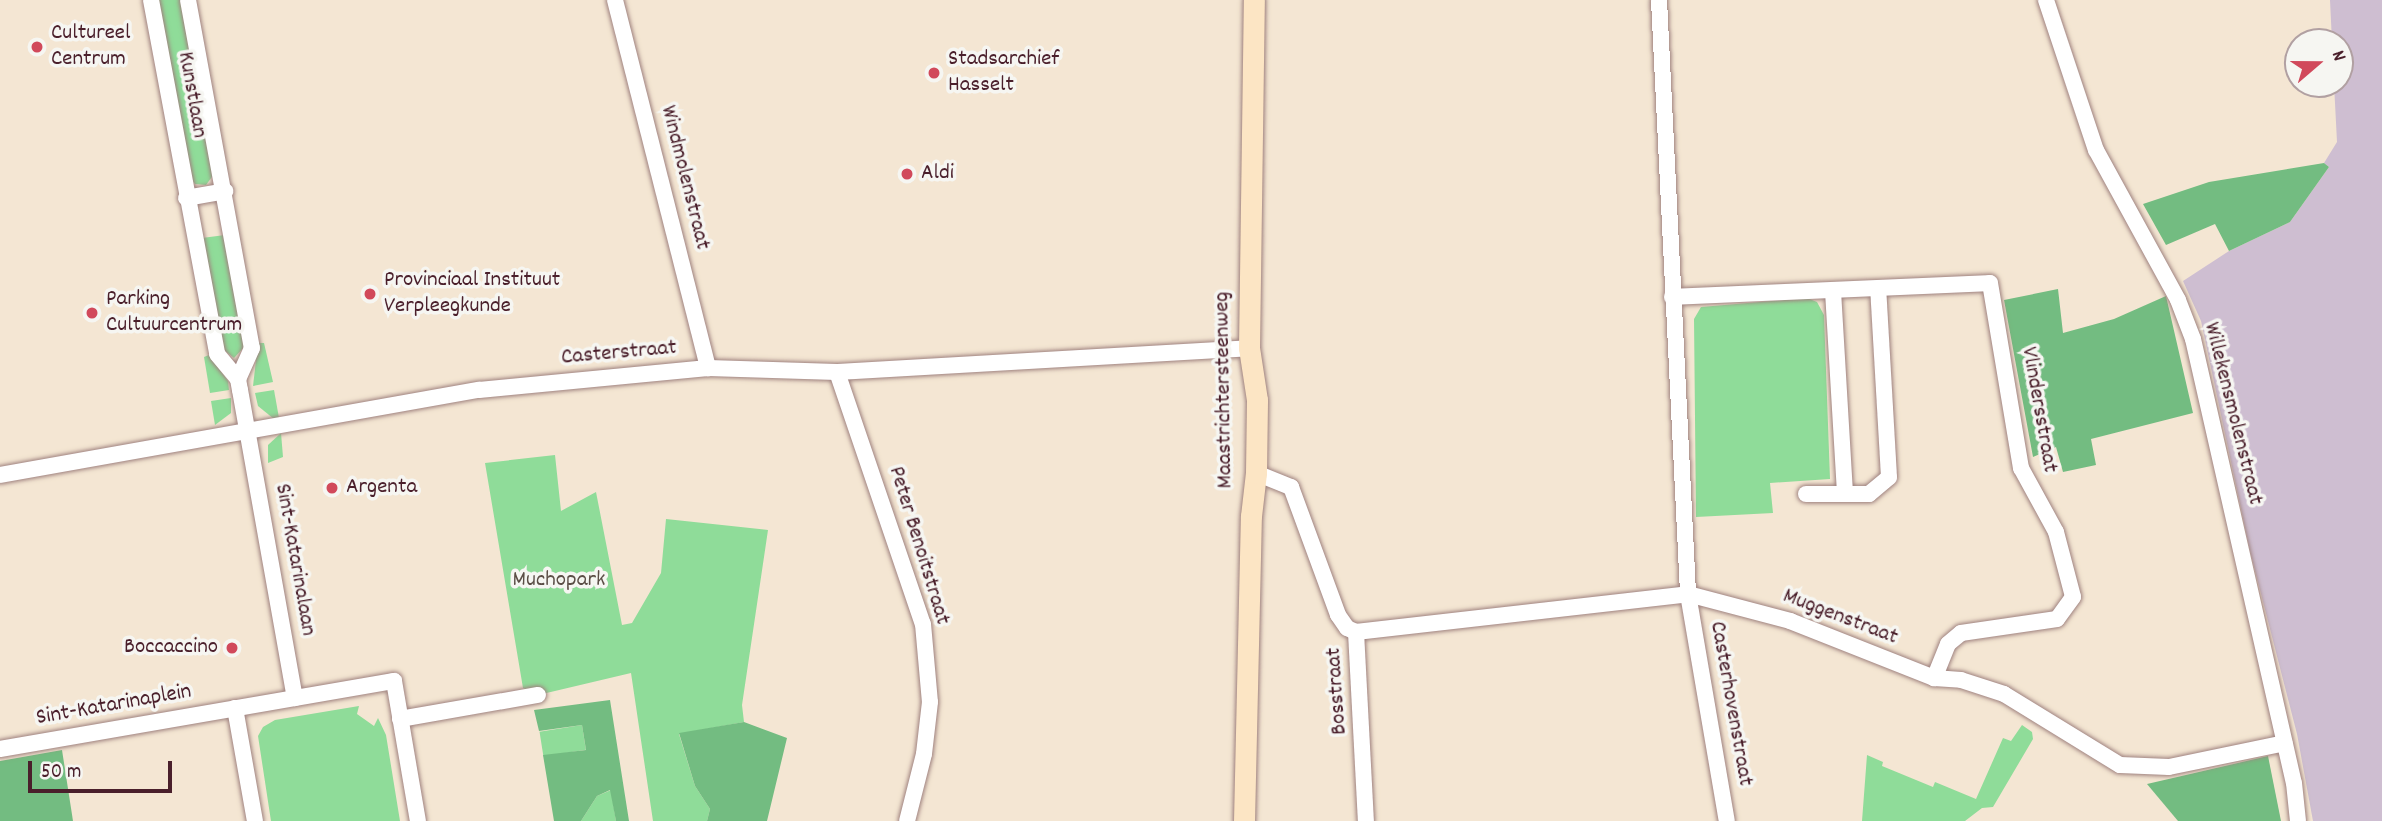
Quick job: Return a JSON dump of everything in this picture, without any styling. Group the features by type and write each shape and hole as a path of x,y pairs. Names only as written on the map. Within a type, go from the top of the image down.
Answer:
{"main road":[{"name":"Maastrichtersteenweg","path":"1244,821 1251,516 1256,473 1256,400 1249,348 1254,0"}],"street":[{"name":"Kunstlaan","path":"151,0 217,355 238,379 248,429"},
{"name":"Kunstlaan","path":"188,0 252,348 238,379"},
{"name":"Windmolenstraat","path":"615,0 708,368"},
{"path":"1659,0 1688,594"},
{"name":"Willekensmolenstraat","path":"2046,0 2096,150 2178,300 2193,338 2285,743 2298,821"},
{"path":"186,198 225,191"},
{"name":"Vlindersstraat","path":"1672,298 1990,283 2021,468 2056,532 2073,584 2073,597 2057,619 1961,633 1948,645 1934,678"},
{"path":"1806,494 1869,494 1889,477 1878,289"},
{"path":"1833,291 1844,494"},
{"name":"Casterstraat","path":"0,475 479,390 708,368 837,372 1249,348"},
{"name":"Peter Benoitstraat","path":"837,372 923,624 929,702 924,754 907,821"},
{"name":"Sint-Katarinalaan","path":"248,429 295,698"},
{"name":"Bosstraat","path":"1256,473 1292,486 1338,615 1347,628 1356,632 1366,821"},
{"name":"Muggenstraat","path":"1356,632 1688,594 1790,621 1934,678 1961,680 2004,694 2120,765 2169,767 2285,743"},
{"name":"Casterhovenstraat","path":"1688,594 1727,821"},
{"name":"Sint-Katarinaplein","path":"0,749 394,681 418,821"},
{"path":"400,719 538,695"},
{"path":"235,708 255,821"}],"shaded area":[{"path":"2330,0 2382,0 2382,821 2313,821 2297,734 2250,551 2201,321 2183,281 2229,251 2290,222 2329,167 2324,163 2337,142 2335,98 2354,98 2354,28 2331,28"}],"green space":[{"path":"157,0 182,0 214,174 206,185 195,184 190,178"},
{"path":"2324,163 2329,167 2290,222 2229,251 2215,224 2166,245 2143,204 2209,182"},
{"path":"225,235 246,345 234,358 224,350 202,238"},
{"path":"2058,289 2063,333 2114,319 2166,296 2193,413 2091,439 2096,465 2063,472 2056,447 2033,457 2004,300"},
{"path":"1807,298 1817,302 1824,315 1830,479 1770,483 1773,513 1696,517 1694,319 1701,307"},
{"path":"258,343 264,343 273,382 253,386"},
{"path":"209,355 228,381 229,390 210,393 204,357"},
{"path":"274,390 279,418 274,419 258,406 255,393"},
{"path":"231,398 231,413 215,425 211,401"},
{"path":"281,433 283,457 268,463 268,445"},
{"name":"Muchopark","path":"555,455 561,511 596,492 622,625 632,623 661,573 666,519 768,530 742,705 744,722 679,734 695,786 710,809 707,821 653,821 631,673 538,695 523,688 485,463"},
{"path":"610,700 629,821 616,821 610,790 597,796 581,821 554,821 543,755 586,750 582,725 539,731 534,710"},
{"path":"359,706 357,714 374,726 378,718 386,735 400,821 271,821 258,736 263,727 275,720"},
{"path":"744,722 787,738 767,821 707,821 710,809 695,786 679,733"},
{"path":"582,725 586,750 543,756 540,732"},
{"path":"2022,725 2032,732 2033,739 1993,807 1982,808 1965,821 1862,821 1867,755 1883,762 1882,766 1933,787 1935,782 1976,799 2003,738 2011,741"},
{"path":"62,750 73,821 0,821 0,761"},
{"path":"2268,756 2281,821 2178,821 2147,784"},
{"path":"611,790 616,821 581,821 597,796"}],"place":[{"name":"Cultureel Centrum","path":"37,47"},
{"name":"Stadsarchief Hasselt","path":"934,73"},
{"name":"Aldi","path":"907,174"},
{"name":"Provinciaal Instituut Verpleegkunde","path":"370,294"},
{"name":"Parking Cultuurcentrum","path":"92,313"},
{"name":"Argenta","path":"332,488"},
{"name":"Boccaccino","path":"232,648"}]}
